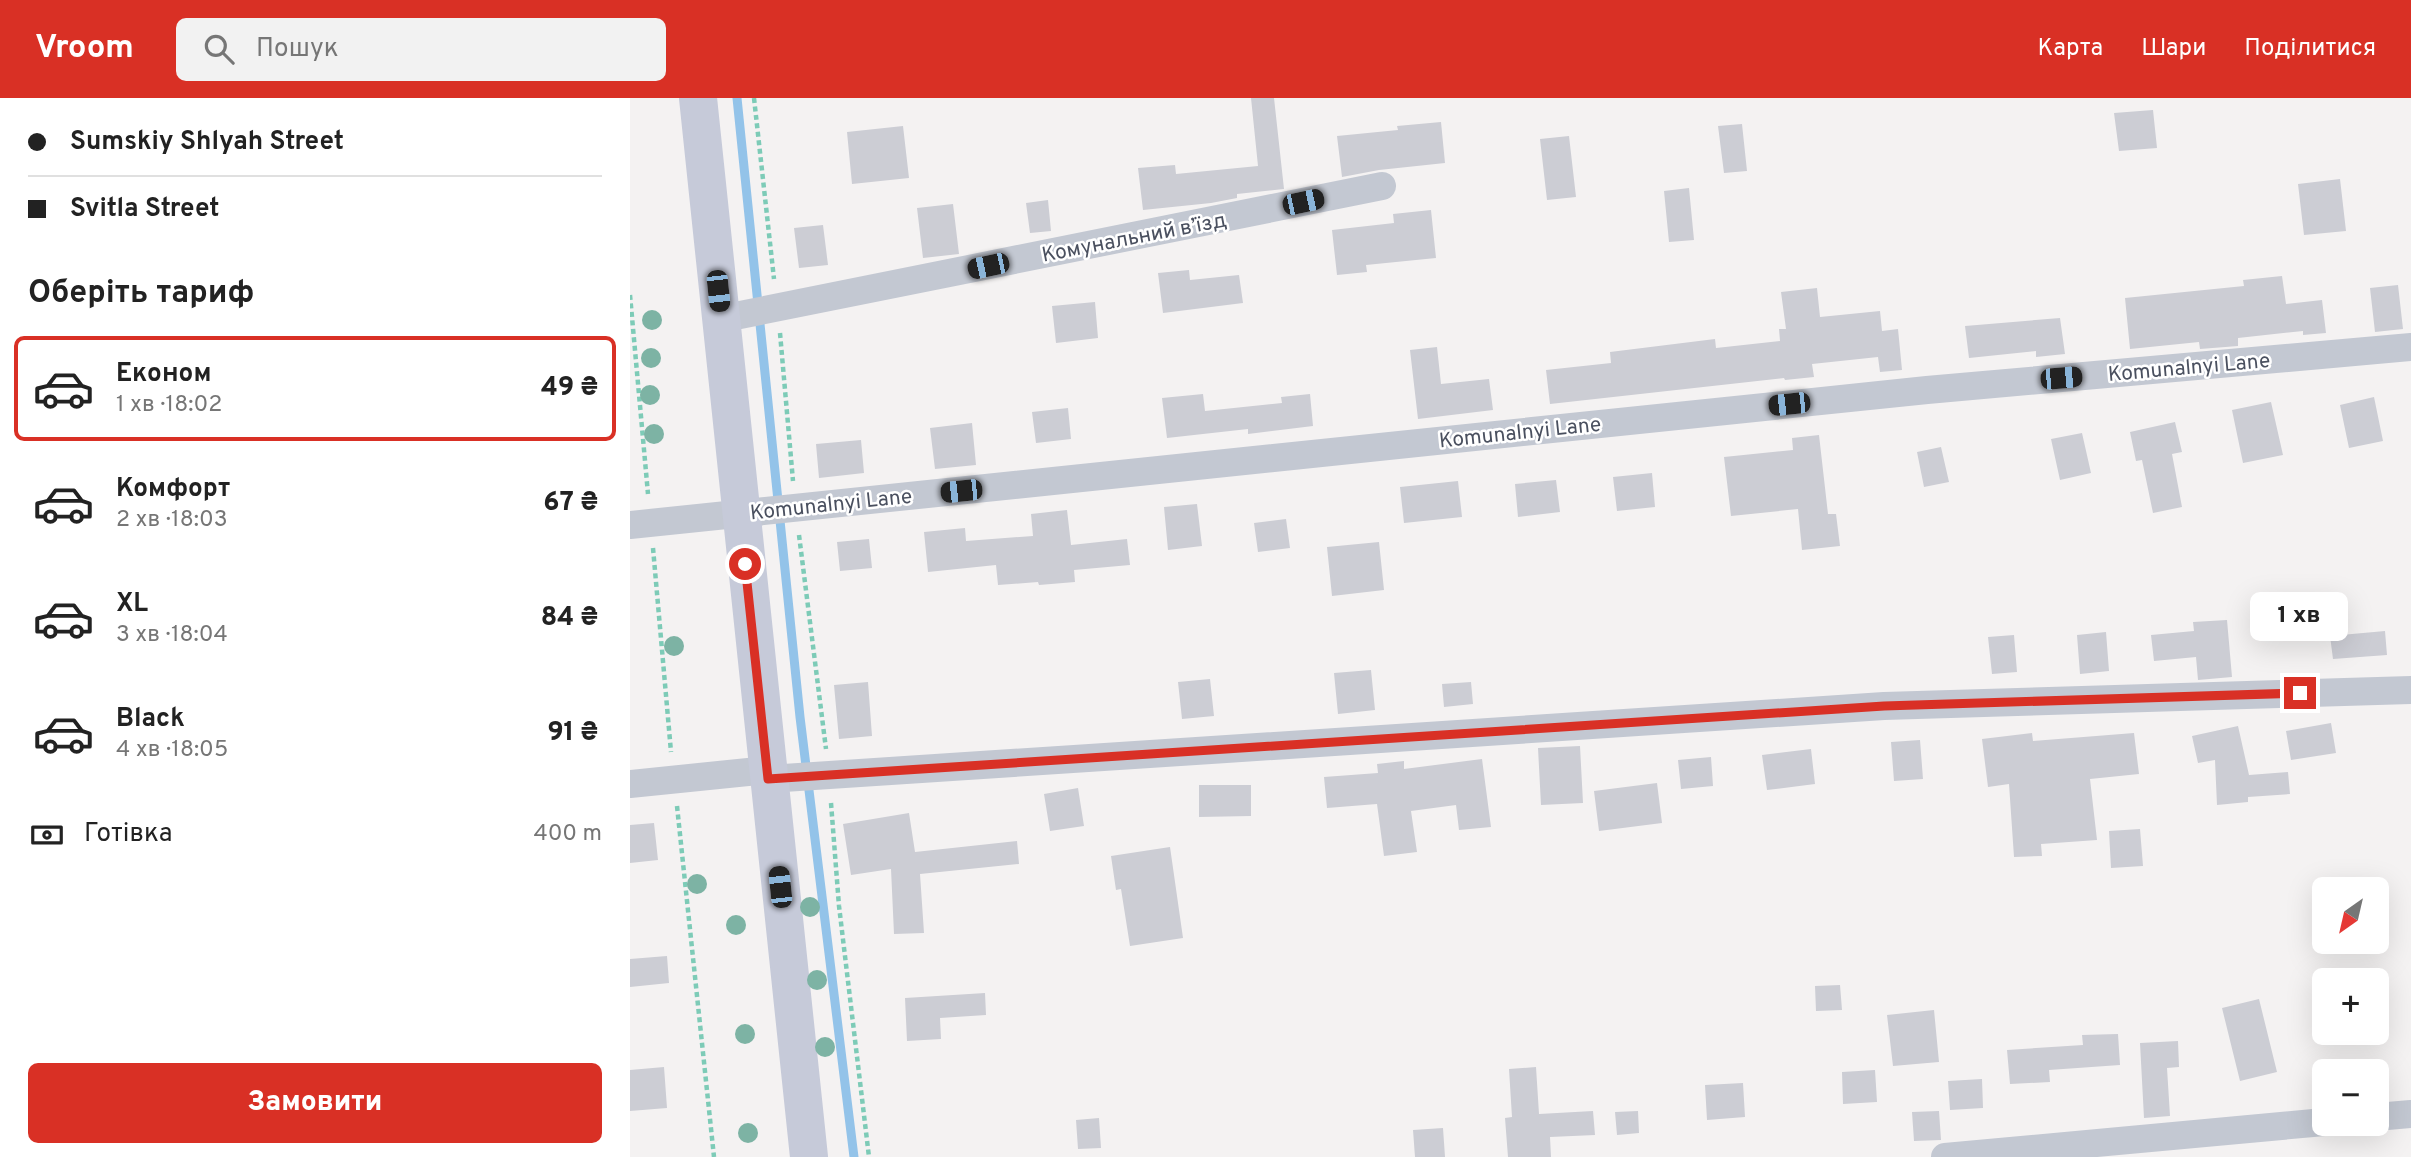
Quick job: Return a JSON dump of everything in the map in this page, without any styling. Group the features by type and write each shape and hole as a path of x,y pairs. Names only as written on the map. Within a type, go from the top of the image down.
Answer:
{"main road":[{"path":"698,98 809,1157"}],"street":[{"name":"Комунальний в’їзд","path":"720,319 1382,186"},
{"name":"Komunalnyi Lane","path":"640,525 1927,390 2411,347"},
{"path":"630,784 768,774 829,774 1884,706 2411,690"},
{"path":"2389,1116 2411,1114"},
{"path":"1945,1157 2312,1123"}],"path":[{"path":"754,98 796,508 829,774 839,906 869,1157"},
{"path":"630,295 640,525 674,779 715,1157"}],"building":[{"path":"1251,98 1274,98 1284,189 1237,194 1237,198 1211,203 1143,210 1138,168 1175,165 1176,174 1258,166"},
{"path":"2153,110 2157,148 2119,151 2114,113"},
{"path":"1441,122 1445,163 1342,177 1337,136 1398,130 1397,126"},
{"path":"1742,124 1747,171 1724,173 1718,126"},
{"path":"903,126 909,178 852,184 847,132"},
{"path":"1569,136 1576,197 1547,200 1540,139"},
{"path":"2340,179 2346,231 2304,235 2298,184"},
{"path":"1689,188 1694,240 1669,242 1664,191"},
{"path":"1048,200 1051,231 1030,233 1026,203"},
{"path":"953,204 959,254 923,258 917,208"},
{"path":"1431,210 1436,258 1366,265 1367,272 1337,275 1332,230 1394,223 1393,214"},
{"path":"823,225 828,265 799,268 794,228"},
{"path":"1189,270 1190,280 1239,275 1243,303 1163,313 1158,273"},
{"path":"2282,276 2286,304 2322,300 2326,333 2303,335 2303,331 2238,338 2238,346 2200,349 2199,342 2130,349 2125,298 2244,286 2243,280"},
{"path":"2398,285 2403,329 2375,332 2370,288"},
{"path":"1817,288 1820,317 1880,311 1882,331 1898,329 1902,370 1880,372 1878,357 1812,364 1814,377 1550,404 1546,370 1611,363 1610,352 1715,339 1716,348 1780,341 1779,329 1786,329 1781,292"},
{"path":"1095,302 1098,338 1056,343 1052,306"},
{"path":"2060,318 2065,354 2036,357 2036,351 1969,358 1965,326"},
{"path":"1437,347 1441,384 1489,379 1493,410 1418,419 1410,350"},
{"path":"1203,394 1205,411 1282,403 1281,397 1310,394 1313,426 1248,434 1248,429 1167,438 1162,398"},
{"path":"2374,397 2383,441 2349,448 2340,405"},
{"path":"2271,402 2283,455 2243,463 2232,410"},
{"path":"1068,408 1071,439 1036,443 1032,412"},
{"path":"2175,422 2182,452 2172,454 2182,507 2153,513 2142,460 2136,461 2130,432"},
{"path":"972,423 976,465 935,469 930,428"},
{"path":"2082,433 2091,473 2060,480 2051,439"},
{"path":"1819,435 1828,514 1836,514 1840,546 1802,550 1798,509 1731,516 1724,457 1793,450 1792,438"},
{"path":"861,440 864,473 819,478 816,444"},
{"path":"1941,447 1949,482 1924,487 1917,452"},
{"path":"1652,473 1655,507 1617,511 1613,477"},
{"path":"1556,480 1560,512 1518,517 1515,484"},
{"path":"1458,481 1462,517 1404,523 1400,487"},
{"path":"1197,504 1202,546 1168,550 1164,507"},
{"path":"1067,510 1071,545 1127,539 1130,565 1074,570 1075,582 1039,585 1038,582 998,585 996,565 928,572 924,532 965,528 966,541 1033,536 1031,514"},
{"path":"1286,519 1290,548 1258,552 1254,523"},
{"path":"869,539 872,568 840,571 837,542"},
{"path":"1379,542 1384,590 1332,596 1327,547"},
{"path":"2227,620 2232,677 2198,680 2196,657 2154,661 2151,635 2194,631 2193,622"},
{"path":"2385,631 2387,655 2333,659 2330,636"},
{"path":"2106,632 2109,671 2080,674 2077,635"},
{"path":"2014,635 2017,672 1992,674 1988,637"},
{"path":"1371,670 1375,710 1338,714 1334,673"},
{"path":"1210,679 1214,716 1182,719 1178,682"},
{"path":"868,682 872,736 839,739 834,685"},
{"path":"1471,682 1473,704 1444,707 1442,684"},
{"path":"2331,723 2336,753 2291,760 2286,731"},
{"path":"2238,726 2249,775 2288,772 2290,794 2248,797 2248,802 2217,805 2215,760 2198,763 2192,736"},
{"path":"2032,733 2033,741 2134,733 2139,774 2090,779 2097,840 2041,844 2042,856 2014,857 2009,784 1988,787 1982,739"},
{"path":"1920,740 1923,779 1894,781 1891,742"},
{"path":"1580,746 1583,803 1541,805 1538,748"},
{"path":"1811,749 1815,784 1767,790 1762,755"},
{"path":"1711,757 1713,786 1681,789 1678,760"},
{"path":"1482,759 1491,827 1459,830 1456,805 1411,811 1417,852 1384,856 1377,804 1327,808 1324,777 1378,773 1377,764 1404,761 1404,769"},
{"path":"1657,783 1662,823 1599,831 1594,791"},
{"path":"1199,785 1251,785 1251,816 1199,817"},
{"path":"1078,788 1084,826 1050,831 1044,794"},
{"path":"909,813 915,852 1017,841 1019,864 920,874 924,933 894,934 891,869 851,875 843,824"},
{"path":"654,823 658,860 630,863 630,825"},
{"path":"2140,829 2143,866 2111,868 2109,831"},
{"path":"1170,847 1183,938 1130,946 1121,889 1116,890 1111,856"},
{"path":"667,956 669,983 630,987 630,959"},
{"path":"1840,985 1842,1010 1816,1011 1815,986"},
{"path":"985,993 986,1015 940,1018 941,1039 907,1041 905,998"},
{"path":"2259,999 2277,1072 2240,1081 2222,1008"},
{"path":"1934,1010 1939,1062 1893,1066 1887,1015"},
{"path":"2118,1034 2120,1065 2049,1070 2050,1082 2010,1084 2007,1050 2083,1045 2082,1035"},
{"path":"2178,1041 2179,1067 2167,1068 2170,1116 2144,1118 2140,1043"},
{"path":"664,1067 667,1108 630,1111 630,1070"},
{"path":"1536,1067 1539,1114 1593,1111 1595,1135 1550,1137 1551,1157 1508,1157 1505,1118 1512,1117 1509,1069"},
{"path":"1875,1070 1877,1102 1843,1104 1842,1072"},
{"path":"1982,1079 1983,1108 1950,1110 1948,1081"},
{"path":"1743,1083 1745,1117 1707,1120 1705,1085"},
{"path":"1638,1111 1639,1133 1617,1135 1615,1112"},
{"path":"1939,1111 1941,1140 1914,1141 1912,1112"},
{"path":"1099,1118 1101,1148 1078,1149 1076,1120"},
{"path":"1443,1128 1445,1157 1415,1157 1413,1130"}],"waterway":[{"path":"737,98 800,717 854,1157"}],"route":[{"path":"745,564 768,779 1884,706 2300,693"}]}
